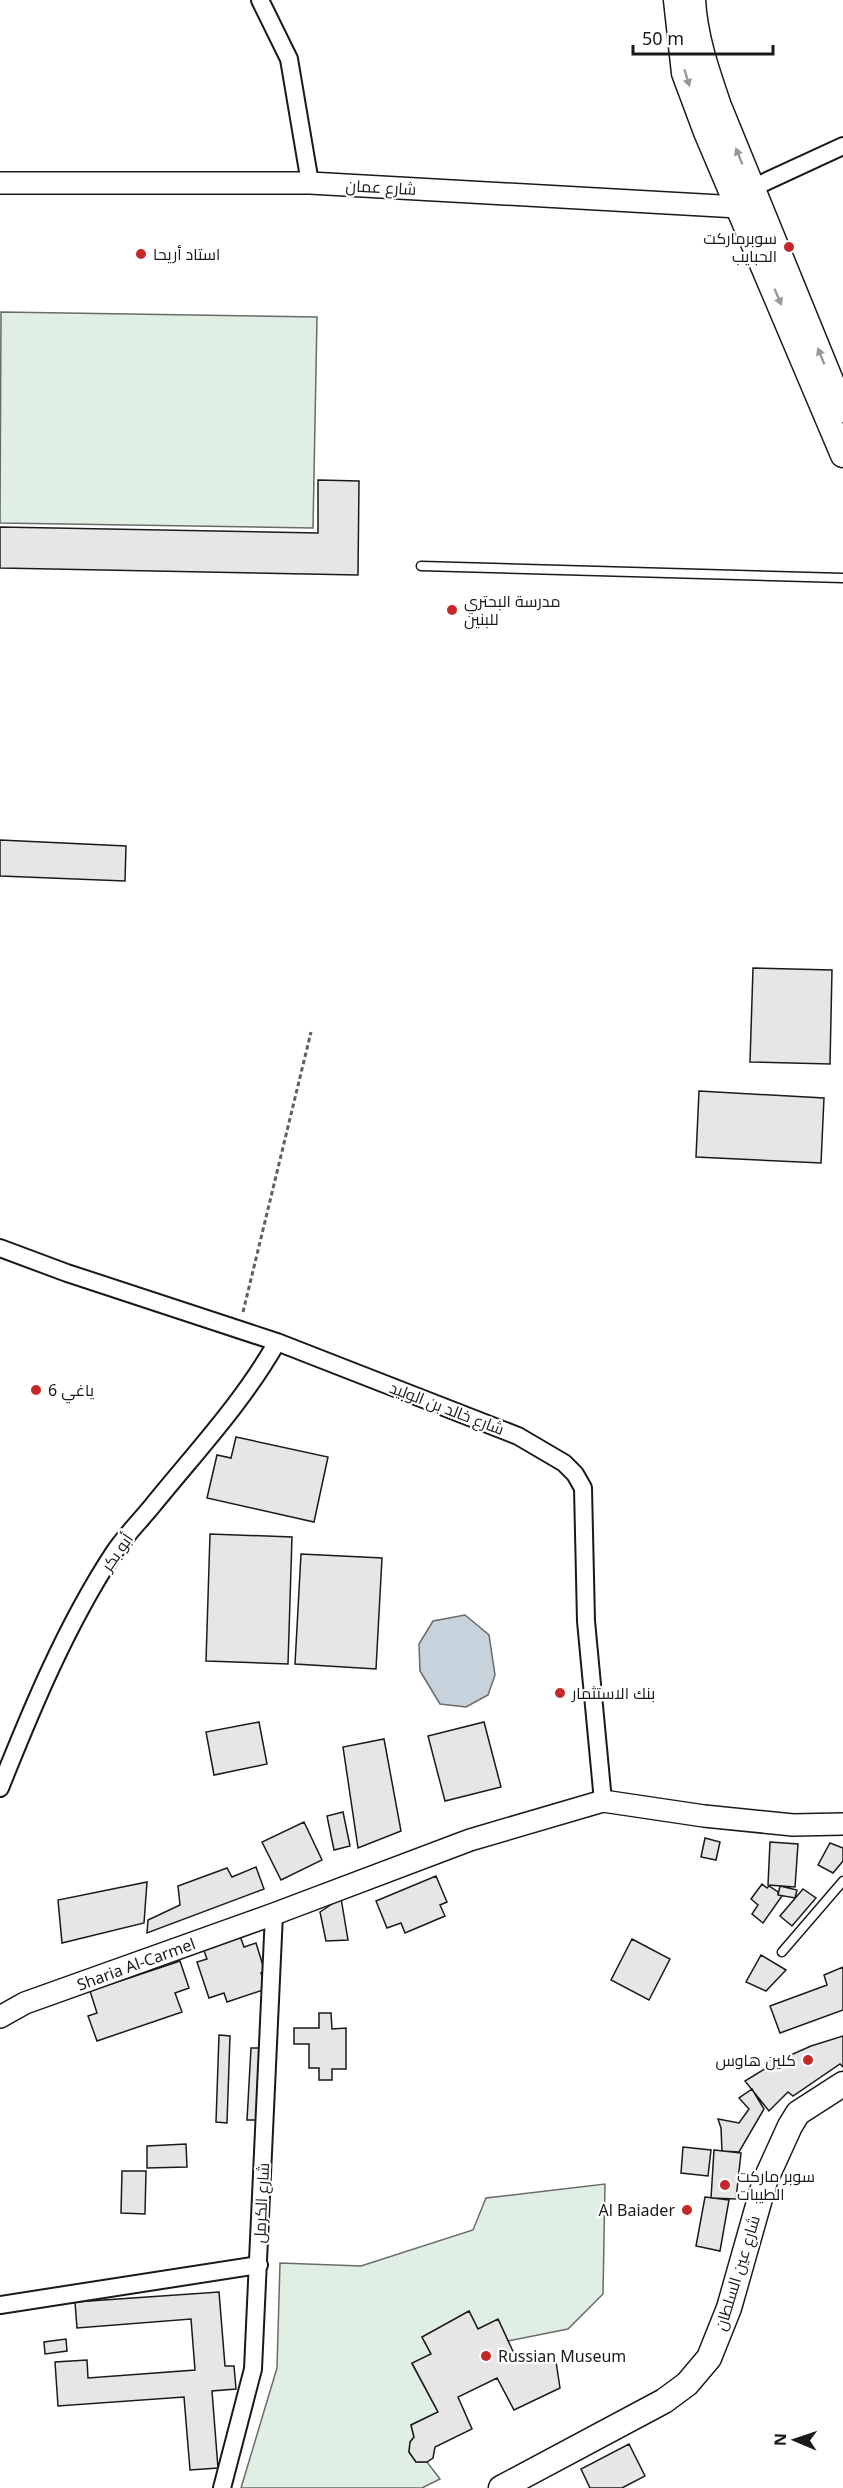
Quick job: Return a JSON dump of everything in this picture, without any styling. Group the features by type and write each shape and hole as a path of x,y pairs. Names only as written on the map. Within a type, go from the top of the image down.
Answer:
{"main road":[{"path":"676,0 684,73 706,132 745,197 843,410"},
{"path":"693,0 694,20 703,57 745,197 843,455"},
{"name":"شارع عين السلطان","path":"501,2488 664,2401 687,2384 709,2358 729,2308 765,2181 790,2126 798,2113 842,2086"}],"street":[{"path":"260,0 289,59 310,183"},
{"path":"745,197 843,146"},
{"name":"شارع عمان","path":"0,183 310,183 745,197"},
{"name":"شارع خالد بن الوليد","path":"0,1248 67,1273 277,1342 518,1436 564,1463 575,1474 583,1488 586,1621 603,1801"},
{"name":"أبو بكر","path":"0,1788 55,1661 84,1603 114,1553 222,1423 261,1371 277,1342"},
{"path":"603,1801 704,1816 782,1824 843,1824"},
{"name":"Sharia Al-Carmel","path":"0,2017 25,2003 274,1914 470,1840 603,1801"},
{"name":"شارع الكرمل","path":"222,2488 253,2369 274,1914"},
{"path":"0,2305 259,2265"}],"lane":[{"path":"421,566 843,578"},
{"path":"782,1952 843,1881"}],"path":[{"path":"240,1329 311,1032"}],"green space":[{"path":"1,312 317,317 313,528 0,523"},
{"path":"605,2184 603,2294 568,2329 508,2341 498,2320 478,2329 469,2311 422,2337 431,2354 412,2364 438,2412 411,2425 414,2437 410,2442 409,2452 416,2462 427,2462 440,2479 422,2488 241,2488 277,2368 280,2263 361,2266 473,2230 486,2198"}],"shaded area":[{"path":"465,1615 489,1635 495,1675 488,1695 466,1707 440,1704 420,1671 419,1644 433,1621"}],"building":[{"path":"318,480 359,481 358,575 0,568 0,527 318,533"},
{"path":"0,840 126,846 125,881 0,876"},
{"path":"753,968 832,970 830,1064 750,1062"},
{"path":"699,1091 824,1098 821,1163 696,1157"},
{"path":"236,1437 328,1457 314,1522 207,1498 217,1455 231,1458"},
{"path":"210,1534 292,1537 288,1664 206,1661"},
{"path":"301,1554 382,1558 376,1669 295,1664"},
{"path":"259,1722 267,1764 214,1775 206,1732"},
{"path":"484,1722 501,1787 445,1801 428,1736"},
{"path":"384,1739 401,1831 358,1848 343,1747"},
{"path":"343,1812 350,1846 334,1850 327,1816"},
{"path":"304,1822 322,1860 281,1880 262,1842"},
{"path":"705,1838 720,1842 716,1860 701,1857"},
{"path":"770,1842 798,1844 795,1887 768,1885"},
{"path":"830,1843 843,1848 843,1861 833,1873 818,1865"},
{"path":"256,1867 264,1889 147,1933 148,1920 180,1905 178,1886 227,1868 232,1877"},
{"path":"436,1876 447,1902 440,1905 445,1916 405,1933 401,1923 387,1928 376,1901"},
{"path":"147,1882 144,1923 62,1943 58,1900"},
{"path":"762,1884 767,1888 769,1886 782,1896 763,1923 752,1914 758,1905 751,1899"},
{"path":"780,1886 797,1890 795,1898 778,1895"},
{"path":"803,1889 816,1898 792,1926 780,1916"},
{"path":"341,1898 348,1940 326,1941 320,1912"},
{"path":"240,1936 244,1947 256,1943 265,1972 261,1973 266,1989 227,2002 224,1993 209,1998 197,1962 207,1959 203,1948"},
{"path":"632,1939 670,1959 649,2000 611,1980"},
{"path":"761,1955 786,1970 766,1991 746,1982"},
{"path":"180,1961 189,1988 175,1993 182,2012 97,2041 88,2016 97,2013 90,1991"},
{"path":"843,1967 843,2010 780,2033 770,2006 827,1985 824,1975"},
{"path":"319,2013 331,2013 332,2029 346,2028 346,2069 332,2069 332,2080 319,2080 319,2068 309,2068 309,2044 294,2044 294,2028 319,2028"},
{"path":"219,2035 230,2036 227,2123 216,2122"},
{"path":"843,2036 843,2067 840,2064 793,2096 788,2092 769,2111 745,2081 768,2067 765,2062 773,2058 775,2062 811,2046"},
{"path":"251,2048 261,2048 257,2120 247,2120"},
{"path":"752,2089 764,2109 739,2152 722,2151 721,2128 718,2119 739,2123 749,2109 739,2098"},
{"path":"186,2144 187,2167 147,2168 147,2146"},
{"path":"683,2147 711,2150 708,2176 681,2173"},
{"path":"714,2150 741,2153 736,2199 711,2198"},
{"path":"122,2171 146,2171 145,2214 121,2213"},
{"path":"705,2197 729,2200 720,2251 696,2246"},
{"path":"219,2292 225,2366 234,2366 236,2389 212,2391 218,2468 190,2470 184,2397 58,2406 55,2362 87,2360 88,2378 195,2370 191,2319 77,2328 75,2302"},
{"path":"469,2311 478,2329 498,2319 517,2360 555,2355 560,2388 514,2410 497,2378 458,2397 472,2429 435,2447 433,2458 427,2462 416,2462 409,2452 410,2442 414,2437 411,2425 438,2412 412,2363 431,2354 422,2337"},
{"path":"66,2339 67,2351 45,2354 44,2342"},
{"path":"629,2444 645,2476 622,2488 590,2488 581,2469"}],"place":[{"name":"سوبرماركت الحبايب","path":"789,247"},
{"name":"استاد أريحا","path":"141,254"},
{"name":"مدرسة البحتري للبنين","path":"452,610"},
{"name":"ياغي 6","path":"36,1390"},
{"name":"بنك الاستثمار","path":"560,1693"},
{"name":"كلين هاوس","path":"808,2060"},
{"name":"سوبر ماركت الطيبات","path":"725,2185"},
{"name":"Al Baiader","path":"687,2210"},
{"name":"Russian Museum","path":"486,2356"}]}
